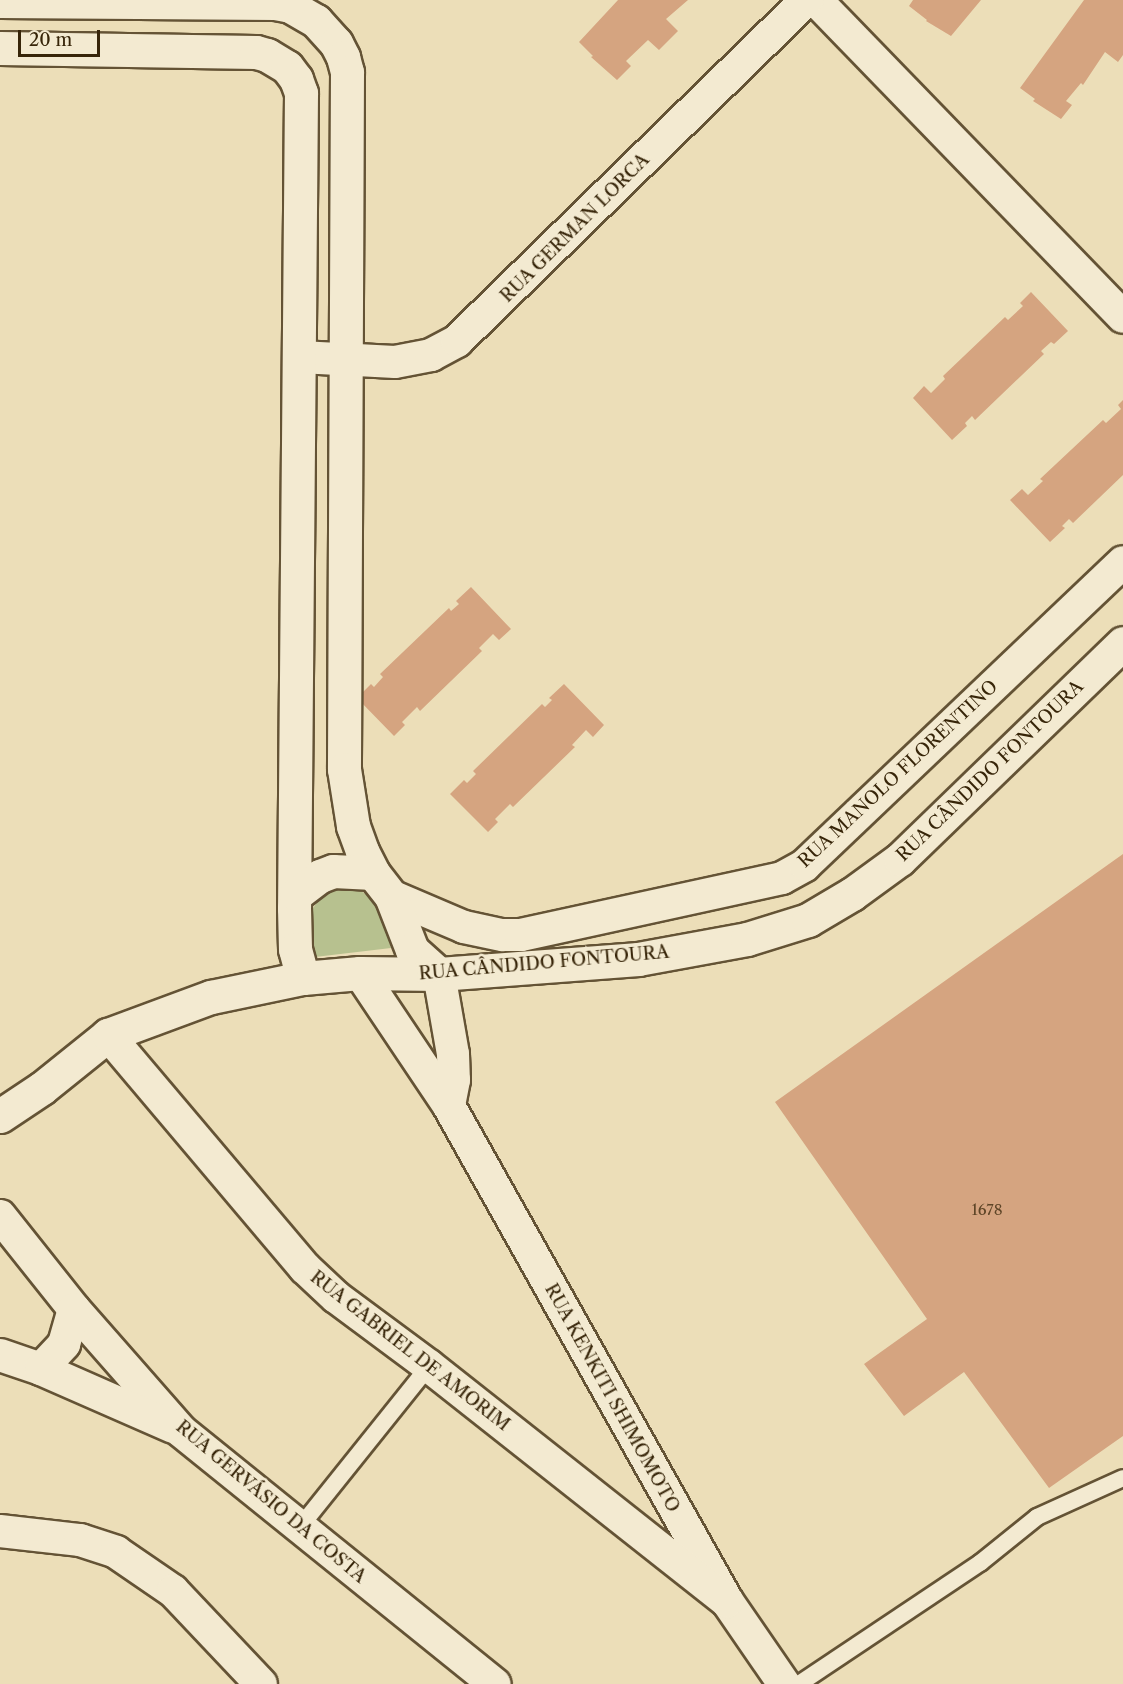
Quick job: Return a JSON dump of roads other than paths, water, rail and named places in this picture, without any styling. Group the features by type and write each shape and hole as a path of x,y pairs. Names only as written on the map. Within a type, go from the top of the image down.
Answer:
{"street":[{"name":"RUA GERMAN LORCA","path":"300,357 395,362 413,360 444,349 469,333 807,0"},
{"path":"816,0 1123,317"},
{"path":"0,1 275,3 304,6 336,43 347,72 344,769 353,826 362,852 382,884 412,950 440,974 453,1054 454,1080 449,1106"},
{"path":"0,48 256,52 267,55 287,67 299,86 303,109 295,949 303,978"},
{"name":"RUA MANOLO FLORENTINO","path":"382,884 464,927 494,934 521,934 662,906 782,878 805,865 1123,562"},
{"name":"RUA CÂNDIDO FONTOURA","path":"0,1116 42,1088 108,1035 211,998 303,978 360,973 440,974 638,959 747,939 808,920 852,894 900,859 1123,643"},
{"path":"296,894 320,876 333,871 382,884"},
{"name":"RUA KENKITI SHIMOMOTO","path":"360,973 449,1106 727,1601 784,1684"},
{"name":"RUA GABRIEL DE AMORIM","path":"108,1035 305,1268 336,1297 429,1366 727,1601"},
{"name":"RUA GERVÁSIO DA COSTA","path":"0,1216 74,1309 181,1431 495,1684"},
{"path":"41,1369 64,1344 74,1309"},
{"path":"0,1355 41,1369 181,1431"},
{"path":"0,1531 80,1540 116,1552 173,1591 261,1684"}],"lane":[{"path":"300,1527 429,1366"},
{"path":"799,1684 980,1563 1036,1517 1123,1478"}]}
